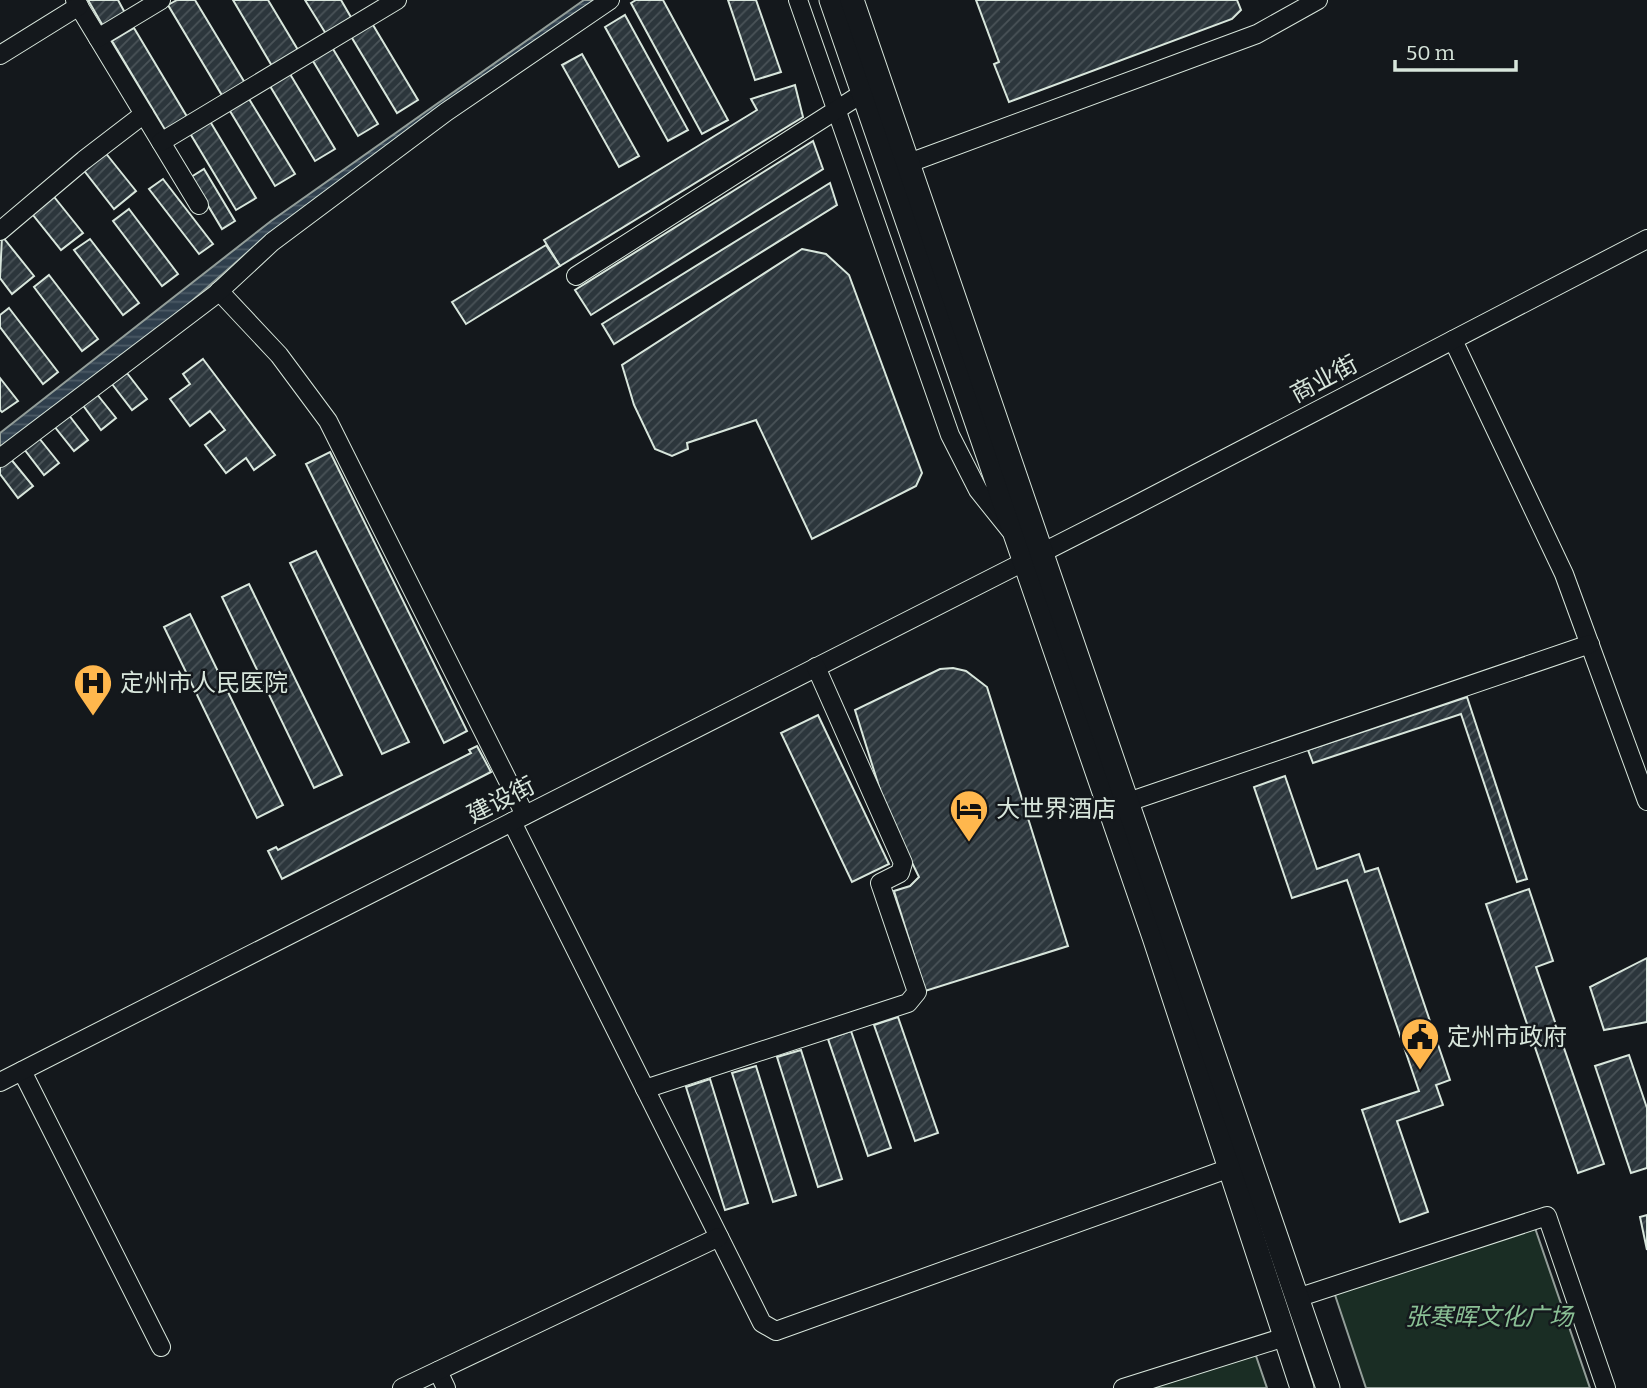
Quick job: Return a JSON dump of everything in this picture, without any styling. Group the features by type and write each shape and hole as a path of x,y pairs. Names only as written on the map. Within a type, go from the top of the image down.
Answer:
{"main road":[{"path":"831,0 1016,538 1033,557 1128,802 1328,1388"},
{"path":"852,0 909,163 1033,557 1302,1388"}],"street":[{"path":"98,38 161,0"},
{"path":"161,142 366,8 397,0"},
{"path":"0,458 219,291 272,242 424,128 610,0"},
{"path":"798,0 950,435 978,490 1016,538"},
{"path":"909,163 1257,34 1318,0"},
{"path":"0,55 77,3 199,205"},
{"path":"576,276 863,93"},
{"path":"0,231 83,160 144,114"},
{"name":"商业街","path":"1033,557 1647,239"},
{"path":"219,291 278,355 328,421 519,818 645,1089 762,1323 776,1331 1230,1168"},
{"path":"1453,340 1564,574 1590,644 1639,755 1647,801"},
{"name":"建设街","path":"0,1082 1033,557"},
{"path":"1128,802 1590,644"},
{"path":"645,1089 908,1003 917,992 880,883 900,873 903,863 816,667"},
{"path":"22,1071 161,1348"},
{"path":"1297,1298 1547,1216 1606,1388"},
{"path":"402,1388 719,1237"},
{"path":"1123,1388 1285,1338"},
{"path":"438,1371 446,1388"}],"green space":[{"name":"张寒晖文化广场","path":"1535,1228 1590,1388 1366,1388 1334,1292"},
{"path":"1255,1353 1267,1388 1151,1388"}],"water":[{"path":"584,0 604,0 258,243 146,341 0,449 0,433 271,221"}],"building":[{"path":"88,0 118,0 125,13 103,26"},
{"path":"177,0 195,0 245,83 223,97 168,5"},
{"path":"233,0 268,0 298,50 272,66"},
{"path":"305,0 341,0 352,19 326,34"},
{"path":"636,0 663,0 728,120 702,134 631,3"},
{"path":"728,0 756,0 781,72 755,80"},
{"path":"976,0 1237,0 1241,10 1232,19 1009,102 994,64 999,62"},
{"path":"625,15 688,130 668,141 605,27"},
{"path":"370,20 418,100 397,113 349,33"},
{"path":"134,28 189,120 167,133 112,41"},
{"path":"330,44 378,124 358,136 310,56"},
{"path":"582,54 639,156 619,167 562,65"},
{"path":"287,69 335,149 315,161 267,81"},
{"path":"795,85 803,117 560,266 544,240 757,110 751,99"},
{"path":"246,94 295,174 275,186 227,106"},
{"path":"208,118 256,198 236,210 188,130"},
{"path":"813,141 823,169 591,315 575,290"},
{"path":"104,151 136,191 114,209 82,168"},
{"path":"204,169 235,221 222,229 191,177"},
{"path":"163,179 213,244 199,254 149,189"},
{"path":"830,183 837,205 614,344 602,324"},
{"path":"51,193 83,233 61,250 29,210"},
{"path":"129,209 178,274 162,286 113,221"},
{"path":"2,236 34,276 12,294 0,278"},
{"path":"90,239 139,303 123,315 74,250"},
{"path":"546,245 560,266 466,324 452,302"},
{"path":"802,249 826,254 849,275 922,473 916,486 812,539 756,420 687,443 688,449 672,456 655,449 634,405 622,365"},
{"path":"49,275 98,339 82,351 34,287"},
{"path":"9,308 58,372 43,384 0,327 0,315"},
{"path":"203,359 275,455 254,470 246,458 226,473 205,445 225,430 210,411 190,426 170,399 190,384 183,374"},
{"path":"127,373 147,399 132,410 112,384"},
{"path":"0,378 18,401 2,412 0,410"},
{"path":"96,393 116,418 101,430 82,404"},
{"path":"68,414 88,440 74,451 54,426"},
{"path":"39,438 59,463 44,475 24,449"},
{"path":"330,452 467,731 444,743 306,464"},
{"path":"10,458 33,486 18,498 0,474 0,466"},
{"path":"316,551 409,742 382,754 290,563"},
{"path":"249,584 342,775 314,788 222,597"},
{"path":"190,614 283,805 257,818 164,627"},
{"name":"大世界酒店","path":"940,669 966,671 987,687 1068,946 925,991 894,891 910,886 919,877 886,809 855,710"},
{"path":"1467,697 1527,879 1517,882 1461,714 1313,763 1308,750"},
{"path":"818,715 889,864 852,882 781,733"},
{"path":"477,746 491,772 282,879 268,851 276,847 278,850 471,753 469,750"},
{"path":"1285,776 1317,869 1359,854 1365,872 1378,868 1450,1080 1436,1085 1443,1105 1397,1121 1428,1212 1400,1222 1362,1110 1419,1091 1347,880 1292,898 1254,787"},
{"path":"1529,889 1553,961 1536,967 1604,1164 1578,1173 1486,904"},
{"path":"1647,958 1647,1022 1604,1030 1590,987"},
{"path":"898,1017 938,1133 915,1141 874,1025"},
{"path":"851,1031 891,1148 868,1156 828,1039"},
{"path":"801,1050 842,1179 818,1187 777,1057"},
{"path":"1629,1055 1647,1108 1647,1168 1631,1173 1595,1066"},
{"path":"756,1066 796,1195 773,1202 732,1073"},
{"path":"710,1079 748,1203 725,1210 686,1087"},
{"path":"1647,1215 1647,1250 1640,1217"}],"place":[{"name":"定州市人民医院","path":"93,717"},
{"name":"大世界酒店","path":"969,843"},
{"name":"定州市政府","path":"1420,1071"}]}
